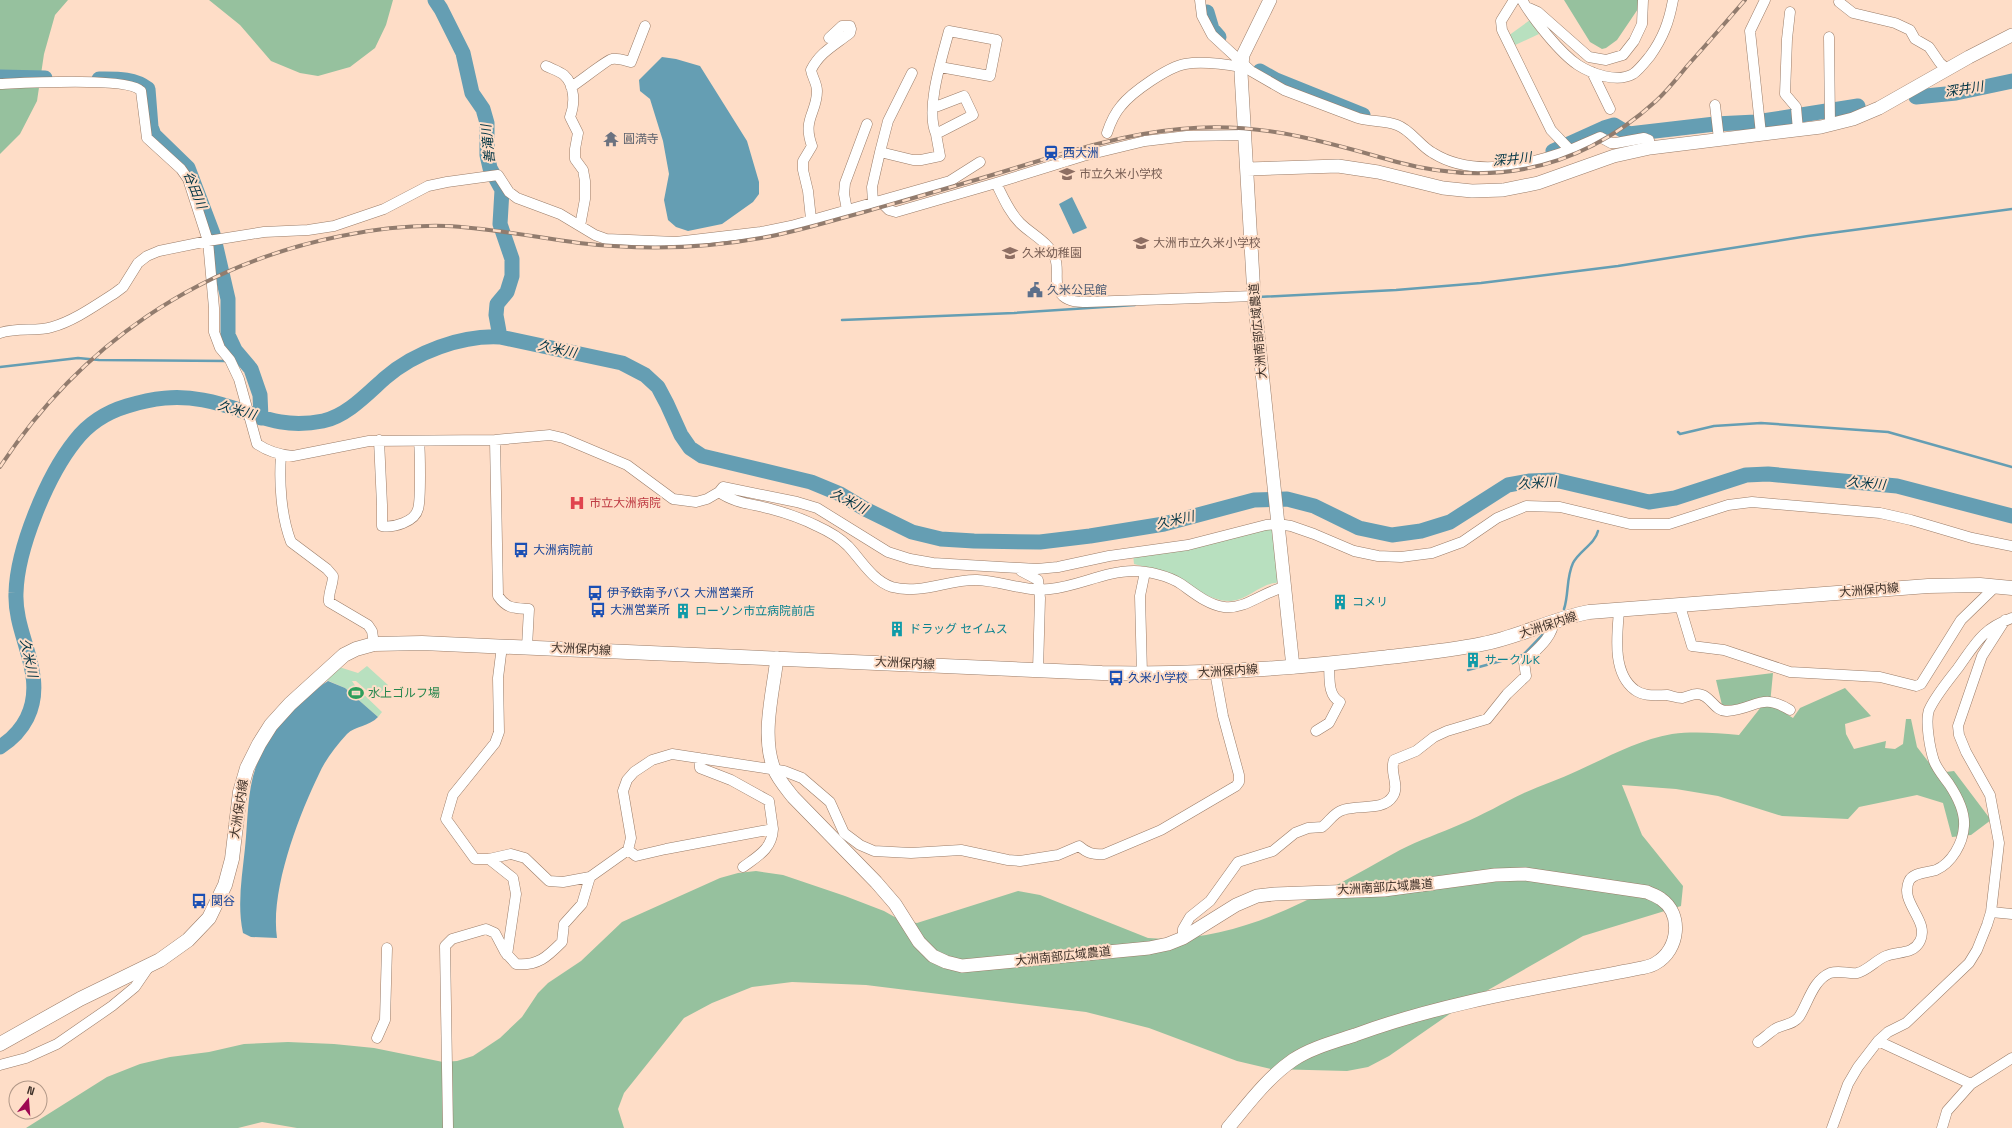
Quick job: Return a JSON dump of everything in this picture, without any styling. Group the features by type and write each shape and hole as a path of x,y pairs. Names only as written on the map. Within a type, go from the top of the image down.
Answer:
{"main road":[{"name":"大洲保内線","path":"0,1044 80,999 160,960 188,940 209,918 225,885 232,860 240,792 247,768 259,744 271,725 290,704 331,665 356,649 374,644 422,643 502,646 1142,674 1215,672 1329,664 1483,644 1505,639 1554,620 1589,612 1619,611 1928,586 2012,588"}],"street":[{"path":"1200,0 1202,16 1212,35 1262,79 1284,90 1358,118 1370,122 1387,122 1398,125 1434,154 1460,165 1494,167 1520,164 1548,158 1567,146 1600,137 1611,143 1644,138 1649,140 1650,148"},
{"name":"大洲南部広域農道","path":"1270,0 1241,61 1254,296 1293,667"},
{"path":"1514,0 1501,21 1502,30 1551,130 1567,146"},
{"path":"1523,3 1538,12 1589,57 1606,60 1623,55 1634,41 1642,24 1643,0"},
{"path":"1523,3 1560,49 1578,65 1592,72 1614,78 1632,74 1645,62 1659,43 1668,23 1673,0"},
{"path":"1761,134 1750,31 1765,0"},
{"path":"1839,2 1853,13 1895,23 1910,30 1915,39 1929,47 1940,63 1947,69"},
{"path":"1790,12 1787,28 1785,94 1796,107 1798,130"},
{"path":"571,87 612,58 631,62 645,26"},
{"path":"812,219 803,170 803,161 812,146 808,120 818,90 811,70 817,59 825,50 850,33 850,26 842,26 829,38"},
{"path":"880,152 913,160 940,156 936,134 933,127 935,90 940,67 949,31 997,40 990,76 940,67"},
{"path":"1247,169 1338,166 1378,172 1443,188 1472,191 1503,190 1538,183 1614,156 1650,148 1798,130 1830,125 1853,119 1878,108 1947,69 2012,35"},
{"path":"1829,37 1830,125"},
{"path":"1107,133 1122,105 1132,96 1174,67 1185,64 1241,61"},
{"path":"546,66 564,75 571,87 574,106 570,117 578,133 574,149 575,159 583,170 586,181 585,199 580,226"},
{"path":"1592,72 1610,109"},
{"path":"912,73 888,121 872,186 876,202 889,210 896,212 996,184 1083,156 1145,141 1187,136 1245,135"},
{"path":"0,84 50,82 121,84 138,87 141,91 147,138 181,169 188,179 208,241 214,308 214,332 220,348 230,360 242,389 253,435 257,444 268,451 281,455 293,456 379,440 495,440 550,436 563,438 627,465 665,494 683,502 696,502 707,499 719,492 723,487 797,502 817,508 888,552 910,559 933,563 1037,569 1058,567 1109,556 1188,545 1278,521 1354,551 1378,556 1401,557 1432,552 1462,542 1497,518 1526,506 1560,507 1630,524 1669,524 1728,505 1752,502 1880,512 1972,538 2012,546"},
{"path":"934,106 938,106 964,96 973,115 936,134"},
{"path":"1715,105 1719,139"},
{"path":"847,210 844,194 845,183 867,124"},
{"path":"0,333 13,329 50,328 62,324 119,290 138,263 147,256 159,251 264,232 308,230 334,226 384,209 428,186 447,182 498,175 509,192 517,198 560,214 595,235 606,239 676,242 761,232 847,210 950,181 980,162"},
{"path":"996,184 1009,208 1020,223 1049,248 1055,258 1057,286 1063,296 1073,301 1087,302 1254,296"},
{"path":"379,440 382,526 388,527 412,519 418,509 419,441"},
{"path":"495,440 498,596 504,604 512,607 529,609 527,647"},
{"path":"281,455 280,468 284,511 290,542 327,569 333,576 333,585 328,596 329,602 368,625 372,631 374,644"},
{"path":"719,492 738,501 772,509 816,525 833,534 846,545 878,581 892,587 907,590 977,580 1039,590 1067,587 1116,572 1145,572 1180,584 1193,594 1213,604 1224,607 1235,607 1273,589 1285,587"},
{"path":"1010,567 1024,572 1038,580 1038,670"},
{"path":"1142,674 1140,596 1145,572"},
{"path":"1680,606 1692,646 1724,650 1790,672 1880,677 1916,686 1921,684 1961,620 1995,587"},
{"path":"1619,611 1617,638 1620,672 1635,690 1654,696 1682,698 1696,694 1703,695 1710,699 1718,709 1725,711 1744,709 1761,701 1773,701 1790,710"},
{"path":"1832,1128 1848,1084 1858,1067 1878,1041 1888,1032 1906,1023 1969,963 1977,950 1991,912 1999,843 1993,807 1990,794 1959,735 1958,726 1982,656 2009,619"},
{"path":"1758,1042 1776,1029 1791,1024 1798,1018 1815,989 1828,974 1837,971 1856,973 1862,971 1886,956 1909,951 1920,941 1922,933 1920,924 1907,897 1909,880 1913,876 1936,870 1947,863 1956,853 1963,836 1964,825 1962,812 1953,790 1935,762 1928,728 1929,711 1942,689 1988,628 2009,619"},
{"path":"1183,938 1183,928 1190,917 1210,901 1238,862 1273,851 1295,833 1308,828 1322,827 1334,814 1345,809 1385,803 1392,797 1396,789 1391,767 1394,760 1416,751 1434,737 1487,719 1507,694 1526,676 1524,662 1549,636 1554,627 1554,620"},
{"path":"502,646 498,678 499,732 495,743 453,795 446,820 475,859 489,859 511,854 525,858 549,881 563,882 590,877 628,850 631,838 623,791 627,780 634,772 661,756 672,754 784,771 802,778 813,785 830,802 844,832 860,844 874,851 911,853 961,850 1008,860 1020,861 1058,855 1079,846 1086,852 1095,855 1104,854 1161,830 1232,789 1239,782 1239,775 1220,699 1215,672"},
{"name":"大洲南部広域農道","path":"776,658 769,726 770,755 774,770 793,797 881,887 919,942 933,956 946,962 962,966 988,965 1053,956 1149,948 1183,938 1236,905 1257,896 1291,892 1384,890 1495,875 1525,874 1647,892 1662,899 1672,912 1676,925 1674,943 1667,953 1656,963 1641,968 1442,1008 1388,1024 1312,1051 1282,1068 1262,1086 1228,1128"},
{"path":"1316,731 1329,723 1340,702 1335,699 1331,691 1329,664"},
{"path":"699,758 700,768 731,780 769,801 773,829 772,840 763,852 743,867"},
{"path":"628,850 636,856 773,829"},
{"path":"489,859 513,878 516,894 508,955"},
{"path":"448,1128 445,946 452,939 486,929 495,933 508,955 516,964 528,965 546,958 562,942 564,924 582,904 590,877"},
{"path":"1991,912 2012,914"},
{"path":"377,1038 385,1020 387,948"},
{"path":"0,1065 26,1058 57,1044 112,1006 135,987 150,965"},
{"path":"1878,1041 1971,1084"},
{"path":"1942,1128 1947,1111 1971,1084 2012,1058"}],"green space":[{"path":"0,0 68,0 55,15 44,54 37,101 20,134 0,154"},
{"path":"209,0 393,0 386,25 375,48 350,67 318,76 300,73 271,61 240,25"},
{"path":"1564,0 1644,0 1617,40 1606,48 1602,49 1590,42"},
{"path":"1530,20 1539,34 1513,46 1508,36"},
{"path":"1272,527 1280,580 1237,600 1231,601 1214,598 1206,595 1167,572 1134,564 1133,554"},
{"name":"水上ゴルフ場","path":"367,666 388,685 375,698 356,681 352,681 356,687 382,712 378,717 345,688 322,678 339,667 358,673"},
{"path":"1773,673 1770,704 1793,718 1800,708 1845,688 1871,716 1845,724 1846,734 1854,749 1886,741 1885,748 1895,749 1903,744 1906,719 1911,719 1917,747 1937,773 1954,771 1991,820 1971,835 1952,837 1943,803 1917,795 1859,807 1848,819 1782,816 1718,796 1676,789 1622,785 1642,835 1683,886 1681,906 1583,936 1467,1002 1389,1056 1368,1067 1347,1071 1271,1069 1237,1061 1149,1028 1086,1012 866,985 792,982 752,987 712,1003 684,1018 624,1093 618,1109 624,1128 297,1128 262,1122 238,1128 26,1128 39,1120 48,1120 48,1114 107,1077 140,1064 170,1057 209,1052 244,1044 288,1042 334,1044 374,1048 443,1062 457,1061 473,1056 500,1038 522,1017 538,993 548,983 581,961 622,922 720,878 738,873 756,871 783,875 884,911 900,920 917,923 1018,891 1040,895 1148,938 1182,938 1215,933 1248,925 1310,899 1407,846 1485,813 1524,793 1647,740 1680,733 1739,735 1761,707 1722,705 1716,680"}],"water":[{"path":"662,57 676,59 700,66 747,141 759,182 759,194 753,202 722,224 688,231 676,227 668,220 664,200 669,174 663,141 650,99 640,91 639,80"},
{"path":"1072,197 1087,228 1073,234 1059,204"},
{"path":"328,681 345,688 378,717 371,722 350,731 335,748 321,769 295,832 282,877 276,919 277,938 251,937 243,933 240,901 248,805 251,784 257,764 277,728 286,717 306,698"}],"waterway":[{"name":"善滝川","path":"435,0 463,53 472,93 483,109 487,123 487,155 490,168 502,190 500,224 512,259 512,276 507,292 497,304 496,315 500,337"},
{"name":"深井川","path":"1207,12 1212,29 1219,37"},
{"name":"深井川","path":"1260,71 1276,80 1363,115"},
{"name":"谷田川","path":"0,77 45,78"},
{"name":"谷田川","path":"99,79 131,81 143,85 148,89 151,127 154,135 188,168 213,234 228,299 228,335 235,350 251,369 260,395 261,418"},
{"name":"深井川","path":"1916,97 1956,93 2012,81"},
{"name":"深井川","path":"1553,151 1614,125 1629,134 1715,124 1756,122 1858,106"},
{"path":"1258,297 1396,290 1481,283 1618,266 1808,236 2012,209"},
{"path":"842,320 1014,313 1135,305"},
{"name":"久米川","path":"0,747 12,738 22,727 27,718 32,702 34,686 29,656 17,609 16,593 22,556 35,514 54,473 64,456 86,429 105,415 127,406 165,398 193,398 203,400 275,421 289,423 323,421 349,409 385,378 410,360 455,342 485,337 500,337 622,363 645,375 658,387 681,435 690,448 702,456 811,482 840,494 865,509 912,532 941,539 1040,542 1090,536 1164,524 1254,500 1287,499 1314,506 1359,528 1392,535 1421,531 1450,522 1508,485 1530,481 1555,480 1649,502 1675,498 1746,475 1768,474 1897,486 2012,516"},
{"name":"谷田川","path":"234,360 241,357"},
{"path":"0,367 78,358 99,360 227,361"},
{"path":"1678,432 1680,434 1714,426 1761,423 1888,432 2012,467"},
{"path":"1564,609 1567,598 1569,574 1573,563 1594,540 1598,531"},
{"path":"1468,670 1523,655 1547,630"}],"railway":[{"path":"0,467 32,423 67,384 105,348 146,317 191,290 238,267 288,249 367,231 433,226 479,229 579,243 625,247 693,246 738,242 774,236 813,226 994,175 1095,144 1159,131 1209,127 1264,130 1316,140 1433,170 1468,173 1502,172 1535,167 1567,157 1598,143 1627,124 1656,101 1745,0"}],"place":[{"name":"圓満寺","path":"611,139"},
{"name":"西大洲","path":"1051,153"},
{"name":"市立久米小学校","path":"1067,174"},
{"name":"大洲市立久米小学校","path":"1141,243"},
{"name":"久米幼稚園","path":"1010,253"},
{"name":"久米公民館","path":"1035,290"},
{"name":"市立大洲病院","path":"577,503"},
{"name":"大洲病院前","path":"521,550"},
{"name":"伊予鉄南予バス 大洲営業所","path":"595,593"},
{"name":"コメリ","path":"1340,602"},
{"name":"大洲営業所","path":"598,610"},
{"name":"ローソン市立病院前店","path":"683,611"},
{"name":"ドラッグ セイムス","path":"897,629"},
{"name":"サークルK","path":"1473,660"},
{"name":"久米小学校","path":"1116,678"},
{"name":"水上ゴルフ場","path":"356,693"},
{"name":"関谷","path":"199,901"}]}
